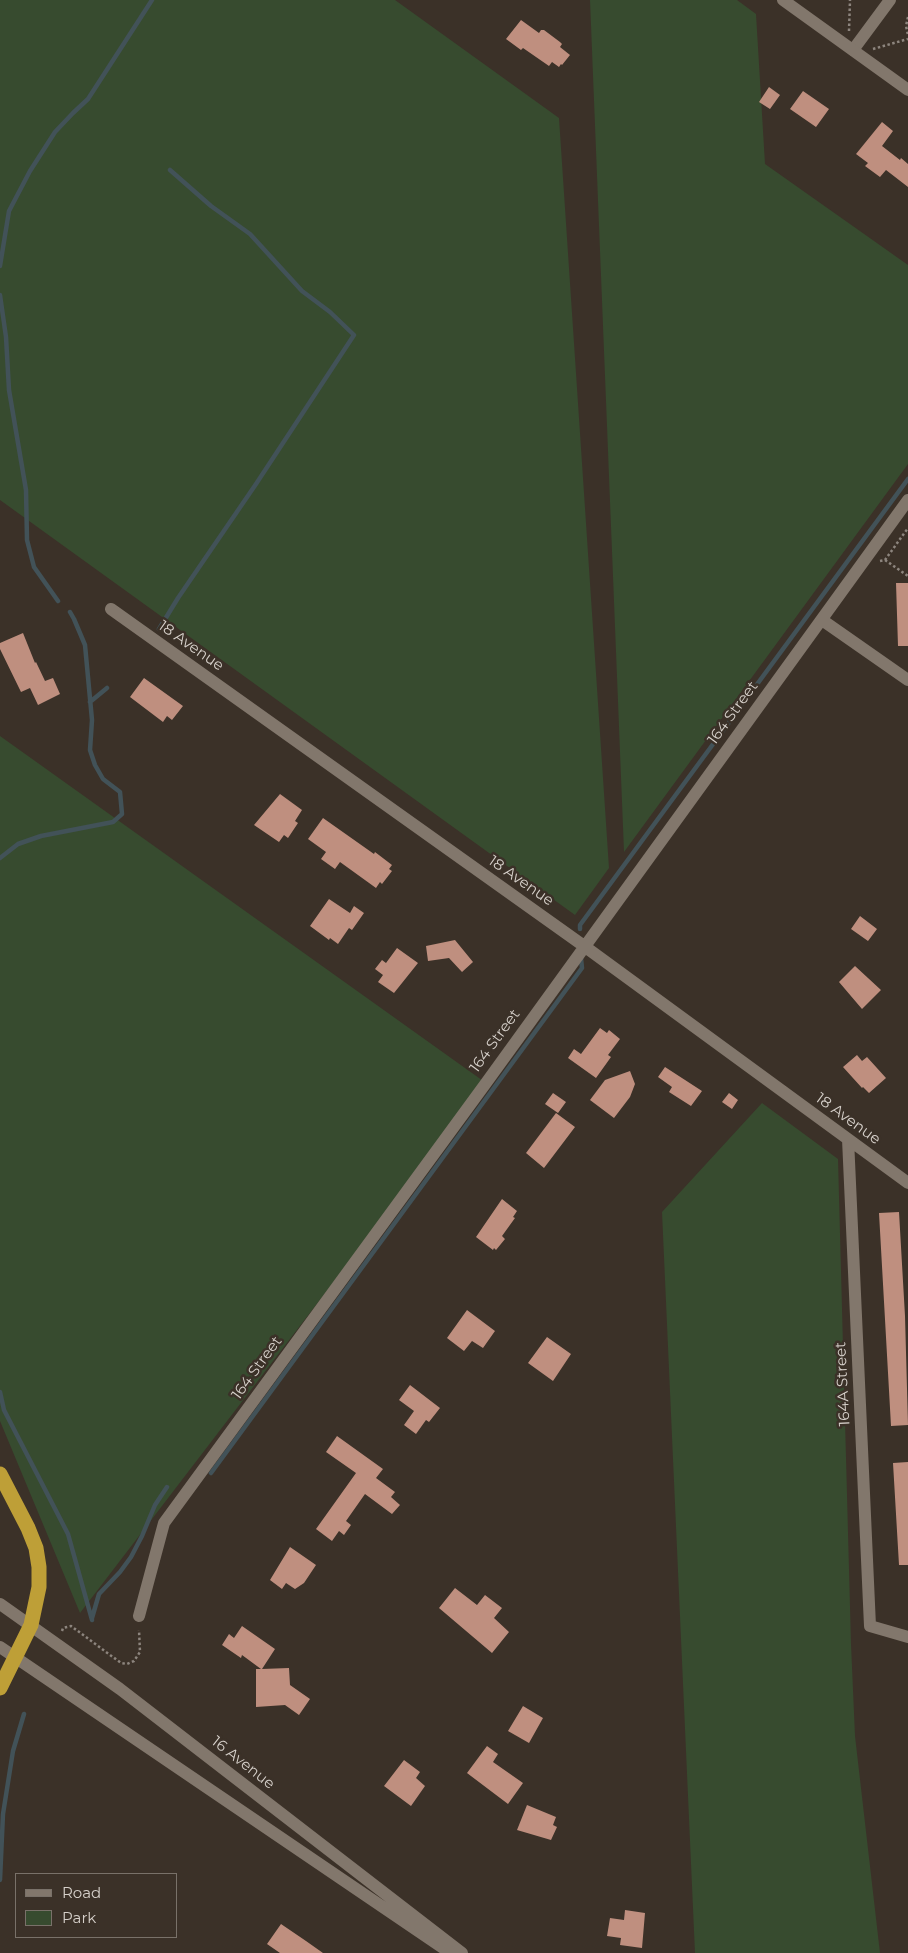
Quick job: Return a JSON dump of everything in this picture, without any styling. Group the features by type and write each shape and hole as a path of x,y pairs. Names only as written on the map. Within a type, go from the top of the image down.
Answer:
{"highway":[{"path":"0,1474 24,1519 36,1548 40,1567 39,1586 31,1625 0,1688"}],"street":[{"path":"783,0 908,90"},
{"path":"853,50 890,0"},
{"name":"164 Street","path":"139,1616 164,1523 908,500"},
{"name":"18 Avenue","path":"111,609 584,946 908,1182"},
{"path":"822,620 908,680"},
{"name":"164A Street","path":"848,1139 870,1626 908,1637"},
{"name":"16 Avenue","path":"0,1604 120,1689 462,1953"},
{"path":"0,1647 451,1953"}],"path":[{"path":"850,0 848,30 852,33"},
{"path":"908,18 908,35"},
{"path":"869,45 874,49 908,39"},
{"path":"885,560 908,576"},
{"path":"64,1628 71,1626 121,1663 127,1664 134,1661 140,1652 139,1616"}],"green space":[{"path":"0,0 395,0 559,118 609,868 575,915 0,500"},
{"path":"590,0 737,0 756,14 765,164 908,265 908,464 624,852"},
{"path":"0,736 486,1083 80,1613 0,1421"},
{"path":"762,1103 838,1159 855,1736 880,1953 695,1953 662,1212"}],"building":[{"path":"521,20 539,33 541,30 544,30 562,44 560,47 570,55 562,65 559,67 552,62 549,66 506,39"},
{"path":"769,87 780,95 770,109 759,102"},
{"path":"803,91 829,109 816,127 790,109"},
{"path":"882,122 893,131 882,146 908,164 908,187 886,170 880,177 865,166 868,163 856,154"},
{"path":"896,583 908,583 908,646 898,646"},
{"path":"23,633 35,663 45,681 53,678 60,694 38,705 30,688 21,692 0,649 0,643"},
{"path":"144,678 183,706 172,720 167,716 163,722 130,697"},
{"path":"280,794 302,810 295,821 298,823 288,838 284,835 279,842 254,825"},
{"path":"323,818 392,865 389,869 392,871 382,884 380,882 376,888 340,862 335,869 321,859 326,852 308,839"},
{"path":"329,899 350,913 354,906 364,913 352,930 349,928 338,944 330,938 329,940 310,926"},
{"path":"860,916 877,929 868,941 851,929"},
{"path":"455,940 473,962 462,972 449,958 428,961 426,946"},
{"path":"397,948 418,963 394,993 378,982 383,975 375,969 382,960 386,963"},
{"path":"855,966 881,990 862,1009 839,982"},
{"path":"600,1028 607,1033 609,1030 620,1039 608,1055 611,1057 596,1078 568,1058 574,1049 581,1054"},
{"path":"857,1055 862,1061 867,1057 886,1078 869,1093 843,1067"},
{"path":"665,1067 702,1091 691,1106 669,1092 672,1087 658,1077"},
{"path":"630,1071 635,1084 630,1097 614,1118 590,1100 605,1080"},
{"path":"553,1093 566,1102 558,1113 545,1104"},
{"path":"729,1093 738,1100 732,1109 722,1102"},
{"path":"556,1113 575,1127 544,1168 526,1153"},
{"path":"502,1199 517,1211 513,1217 515,1218 502,1236 505,1239 496,1250 494,1248 493,1250 476,1237"},
{"path":"899,1212 905,1316 908,1425 891,1426 879,1213"},
{"path":"467,1310 495,1331 483,1348 472,1341 464,1351 447,1338"},
{"path":"547,1337 571,1354 553,1381 528,1363"},
{"path":"410,1385 440,1408 429,1422 426,1420 416,1434 404,1425 414,1411 399,1400"},
{"path":"337,1436 383,1469 376,1478 395,1492 391,1497 400,1505 392,1514 365,1494 346,1521 351,1525 344,1535 339,1531 332,1541 316,1529 356,1473 326,1452"},
{"path":"908,1462 908,1565 899,1565 893,1463"},
{"path":"290,1547 316,1565 304,1583 295,1589 286,1583 282,1589 270,1580"},
{"path":"455,1588 477,1605 485,1595 502,1608 494,1618 509,1632 492,1653 439,1608"},
{"path":"242,1626 275,1649 262,1669 289,1668 290,1685 310,1699 299,1715 285,1705 256,1707 256,1669 261,1669 242,1655 241,1658 222,1645 229,1634 234,1638"},
{"path":"523,1706 543,1718 529,1743 508,1731"},
{"path":"487,1746 498,1754 493,1762 523,1783 508,1804 467,1773"},
{"path":"404,1760 420,1772 416,1778 425,1786 411,1806 384,1786"},
{"path":"527,1805 556,1817 553,1825 557,1827 551,1840 517,1830"},
{"path":"625,1910 645,1913 642,1948 620,1945 621,1938 607,1936 610,1918 624,1920"},
{"path":"281,1924 323,1953 280,1953 267,1944"}],"waterway":[{"path":"0,266 9,211 30,171 55,132 88,99 152,0"},
{"path":"159,629 354,335 330,312 302,291 250,234 211,206 170,170"},
{"path":"0,295 6,337 9,390 26,490 27,540 34,567 58,601"},
{"path":"580,929 580,925 908,479"},
{"path":"0,858 18,844 41,836 113,822 122,814 120,792 103,779 95,765 90,750 92,720 85,645 70,612"},
{"path":"90,702 107,688"},
{"path":"211,1473 582,968 581,958"},
{"path":"0,1392 4,1410 68,1534 92,1620"},
{"path":"92,1618 99,1594 131,1557 155,1505 167,1487"},
{"path":"0,1880 3,1814 13,1751 24,1714"}]}
